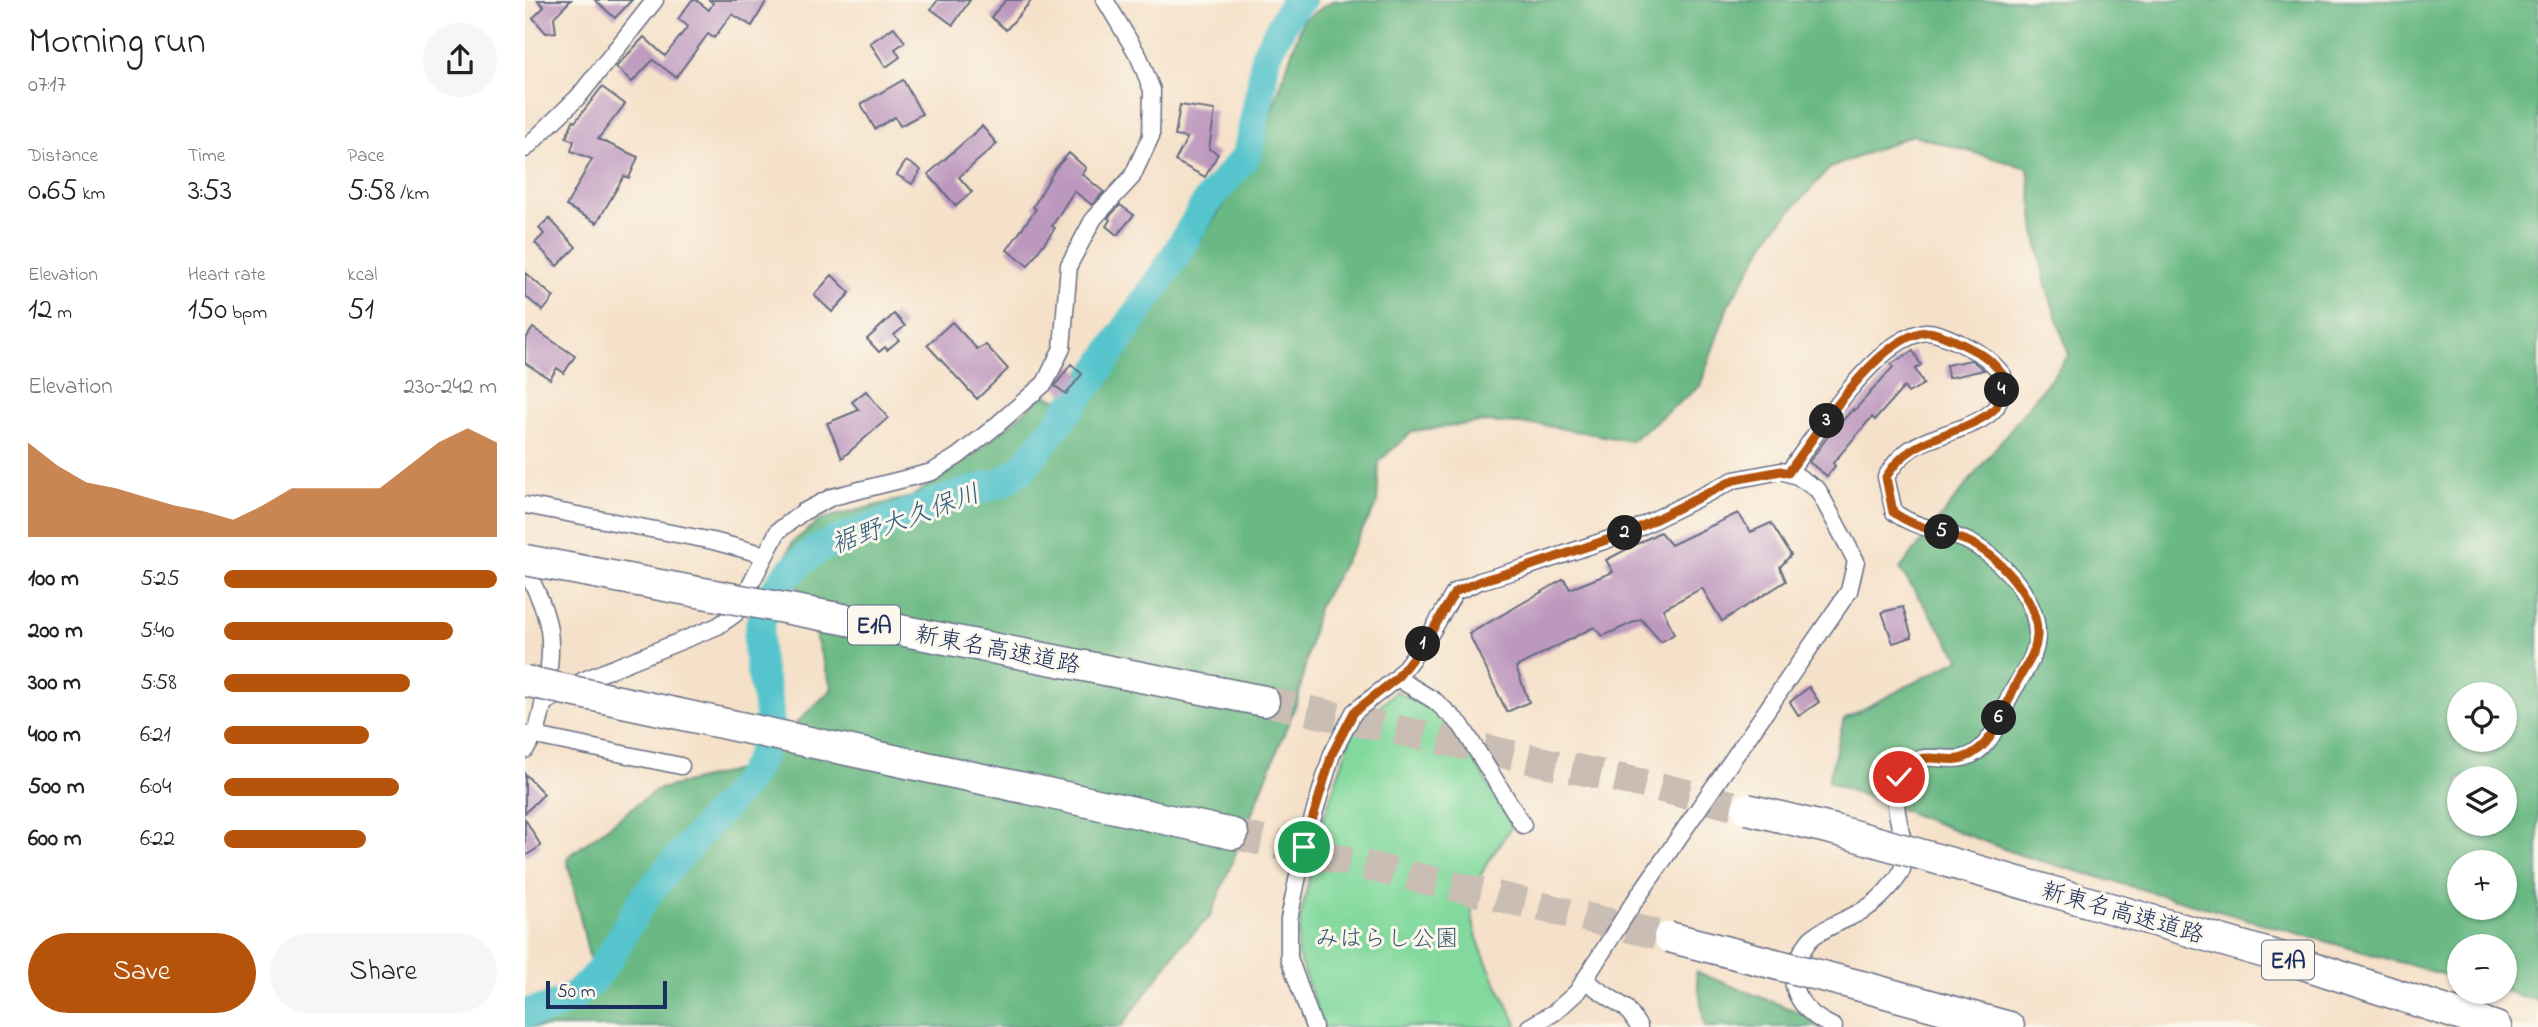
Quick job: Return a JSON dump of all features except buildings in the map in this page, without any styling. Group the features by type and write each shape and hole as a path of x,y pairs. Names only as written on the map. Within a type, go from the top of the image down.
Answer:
{"highway":[{"name":"新東名高速道路","path":"525,560 1264,701"},
{"path":"534,692 1028,789 1233,834"},
{"name":"新東名高速道路","path":"1747,809 1835,830 2297,962 2496,1027"},
{"path":"1669,937 2009,1027"}],"street":[{"path":"525,149 579,96 655,0"},
{"path":"534,692 584,680 718,626 735,614 778,531 803,512 832,496 932,472 991,430 1045,383 1062,348 1069,265 1094,218 1132,177 1151,136 1152,90 1139,57 1105,0"},
{"path":"1788,473 1859,378 1882,354 1905,339 1926,332 1954,340 1988,356 2003,375 2002,394 1995,409 1977,421 1914,446 1896,460 1886,477 1893,512 1906,522 1945,532 1971,543 1999,563 2032,606 2037,634 2033,655 1986,743 1972,754 1955,761 1935,757 1919,759 1907,766 1899,777 1896,804 1903,843 1903,866 1898,878 1870,908 1813,936 1804,947 1796,962 1793,976 1795,991 1803,1007 1819,1020 1834,1027"},
{"path":"1314,1027 1289,958 1289,919 1304,847 1332,754 1354,712 1397,678 1429,636 1455,592 1480,581 1630,532 1734,480 1781,471 1797,475 1818,490 1856,561 1849,591 1637,896 1577,992 1555,1012 1529,1027"},
{"path":"525,505 713,541 765,555"},
{"path":"525,569 541,598 551,632 551,663 534,692 530,735 525,750"},
{"path":"1397,678 1435,701 1461,725 1523,825"},
{"path":"530,735 681,766"},
{"path":"1584,980 1627,1009 1639,1027"}],"green space":[{"path":"1334,0 2538,0 2538,1001 2517,995 2517,934 2447,934 2447,976 2020,855 1828,782 1844,719 1960,659 1900,569 2069,355 2046,285 2035,231 2028,168 1912,135 1830,168 1773,230 1728,306 1700,386 1631,441 1542,425 1482,422 1413,431 1379,461 1377,504 1317,610 1298,699 1210,917 1182,944 1121,1027 525,1027 525,1014 550,1015 590,961 567,858 656,790 750,767 832,689 800,588 775,581 793,542 822,519 911,497 973,456 1044,395 1077,407 1167,292 1257,153 1303,20"},
{"name":"みはらし公園","path":"1396,691 1440,712 1457,731 1512,826 1479,878 1472,912 1479,945 1517,1024 1515,1027 1323,1027 1297,952 1300,919 1322,822 1353,731"},
{"path":"1696,972 1819,1020 1822,1027 1705,1027"}],"waterway":[{"name":"裾野大久保川","path":"525,1013 558,1005 587,985 605,964 649,892 736,794 757,764 769,727 758,641 766,608 784,579 809,555 824,546 949,498 1003,482 1022,469 1095,376 1172,261 1208,200 1247,155 1266,54 1290,10 1301,0"}],"tunnel":[{"path":"1264,701 1654,786 1747,809"},
{"path":"1233,834 1669,937"}],"route":[{"path":"1304,847 1332,754 1354,712 1397,678 1429,636 1455,592 1480,581 1630,532 1734,480 1781,471 1788,473 1859,378 1882,354 1905,339 1926,332 1954,340 1988,356 2003,375 2002,394 1995,409 1977,421 1914,446 1896,460 1886,477 1893,512 1906,522 1945,532 1971,543 1999,563 2032,606 2037,634 2033,655 1986,743 1972,754 1955,761 1935,757 1919,759 1907,766 1899,777"}]}
